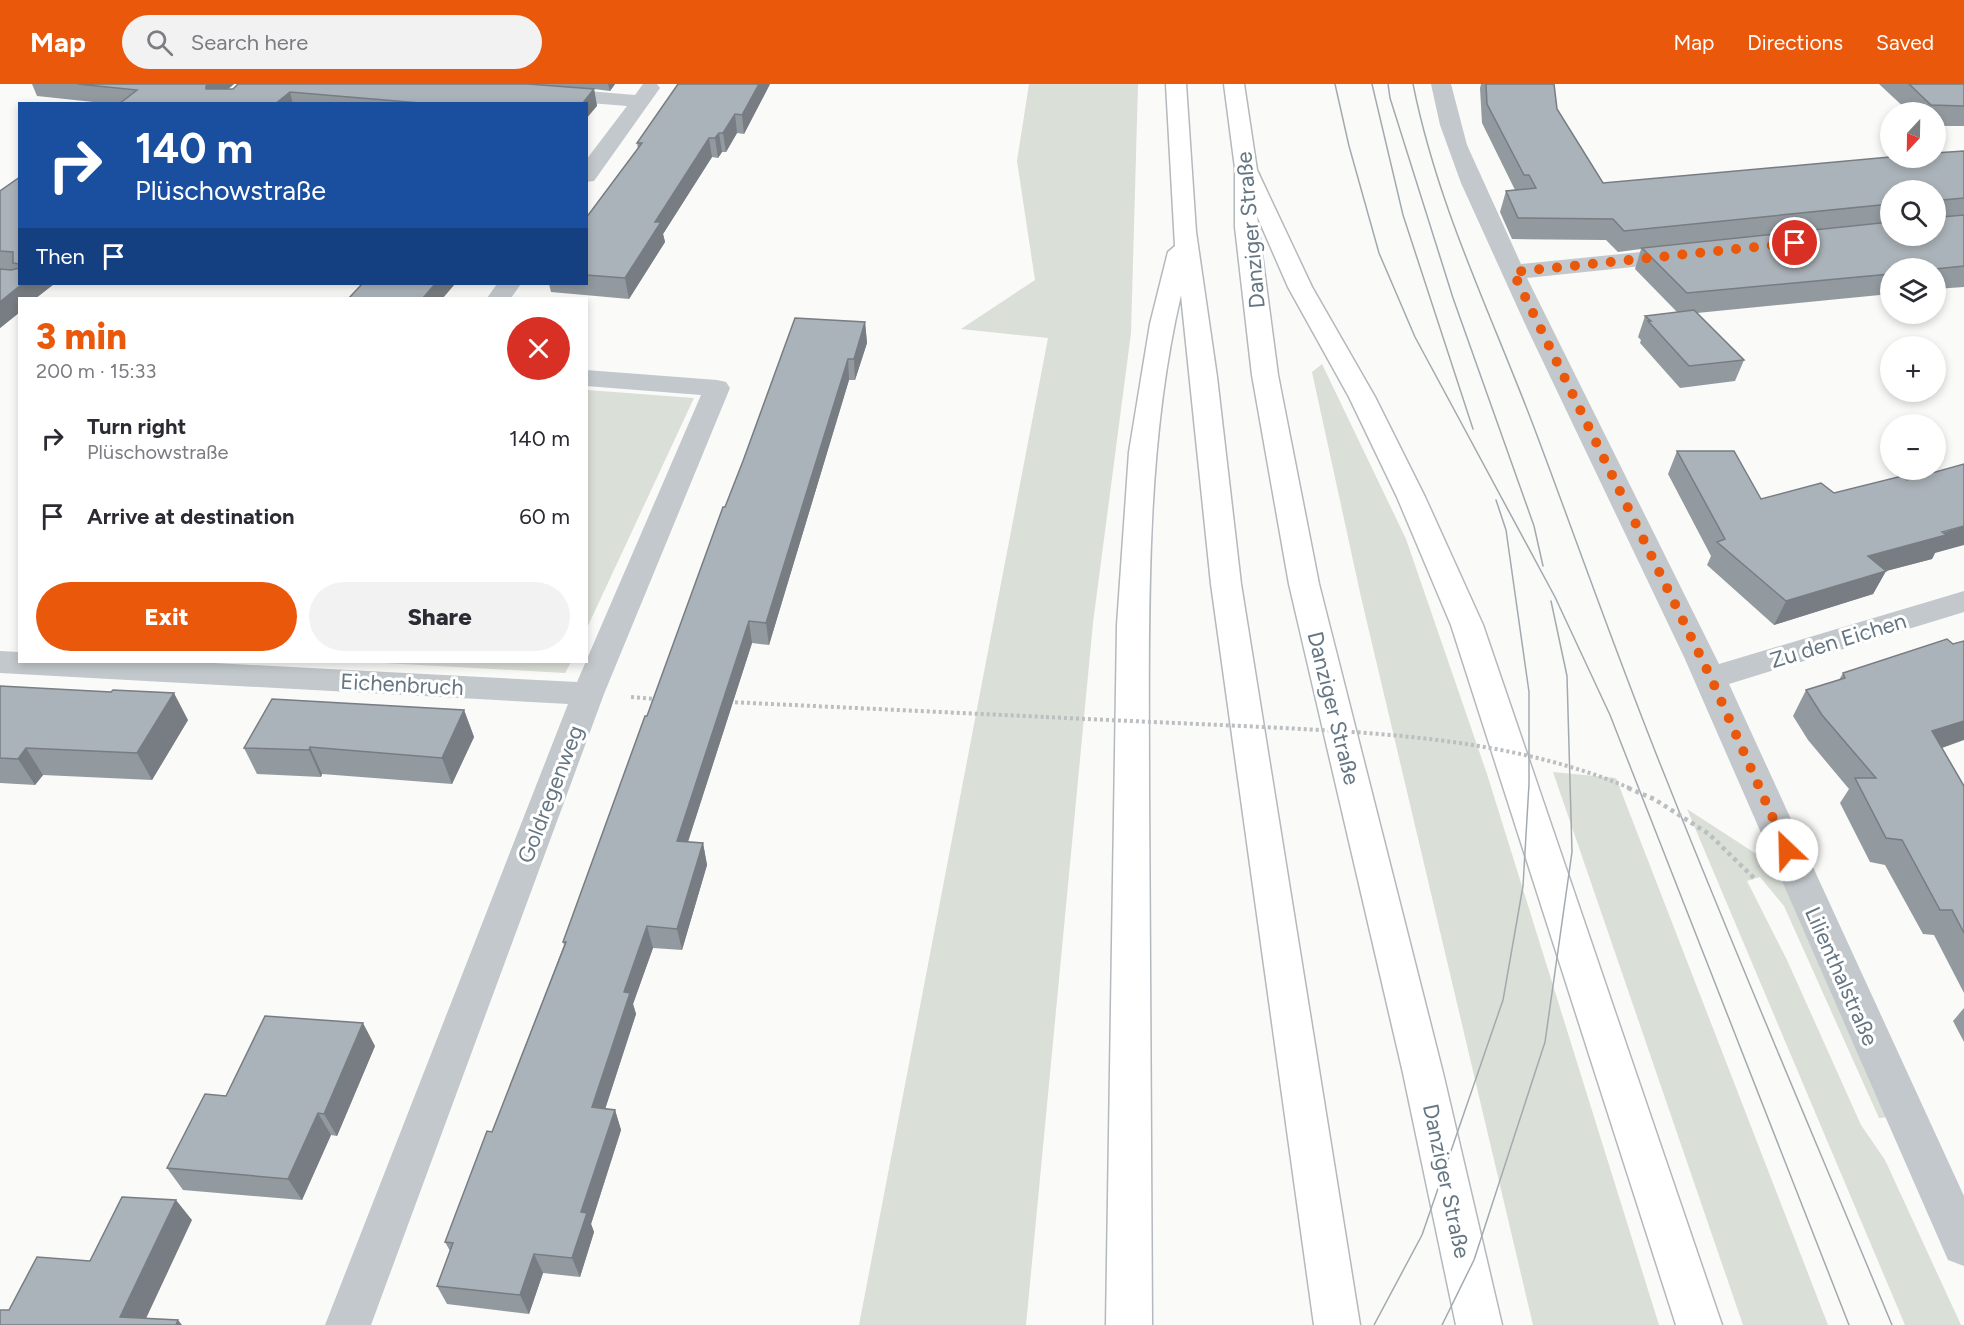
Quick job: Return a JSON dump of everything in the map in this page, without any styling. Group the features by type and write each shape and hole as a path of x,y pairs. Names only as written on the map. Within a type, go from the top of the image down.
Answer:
{"highway":[{"path":"1176,84 1185,232 1204,377 1226,584 1337,1325"},
{"name":"Danziger Straße","path":"1234,84 1246,168 1246,227 1265,375 1304,584 1423,1073 1479,1325"},
{"path":"1246,168 1300,287 1362,397 1406,487 1467,625 1699,1325"},
{"path":"1129,1325 1133,625 1143,452 1162,324 1185,232"}],"street":[{"path":"588,173 653,84"},
{"name":"Lilienthalstraße","path":"1442,84 1444,103 1453,138 1513,272 1711,678 1964,1245"},
{"path":"538,93 640,101"},
{"path":"1513,272 1701,253"},
{"name":"Goldregenweg","path":"348,1325 588,694 717,388 588,378"},
{"name":"Zu den Eichen","path":"1711,678 1964,601"},
{"name":"Eichenbruch","path":"0,662 18,662"},
{"name":"Eichenbruch","path":"45,663 223,667 588,694"}],"path":[{"path":"588,694 660,699"},
{"path":"719,702 1432,738 1518,754 1606,778 1673,809 1738,859 1756,880"}],"shaded area":[{"path":"1029,84 1138,84 1131,333 1093,623 1026,1325 859,1325 1048,338 961,329 1035,280 1017,161"},
{"path":"1322,364 1406,539 1487,774 1659,1325 1533,1325 1361,597 1312,372"},
{"path":"588,390 694,398 588,626"},
{"path":"383,663 570,663 565,673"},
{"path":"1553,772 1616,778 1828,1325 1743,1325"},
{"path":"1687,809 1778,868 1891,1117 1879,1118 1784,906 1760,877 1747,881 1787,960 1861,1125 1885,1160 1961,1325 1905,1325"}],"building":[{"path":"78,84 208,84 206,89 233,89 238,84 528,84 594,89 584,102 408,102 290,92 278,102 122,102 137,90"},
{"path":"678,84 759,84 742,115 735,114 723,133 719,133 715,138 709,138 655,222 661,222 625,278 588,275 588,215 642,143 637,143"},
{"path":"1486,84 1554,84 1557,109 1603,183 1880,158 1880,168 1946,168 1946,152 1964,151 1964,198 1946,200 1946,180 1880,180 1880,205 1624,231 1613,219 1518,218 1506,191 1536,188 1529,175 1524,175 1487,104"},
{"path":"1909,84 1964,84 1964,106 1946,105 1946,102 1928,102"},
{"path":"18,178 18,264 13,263 13,252 0,251 0,191"},
{"path":"1964,215 1964,266 1946,268 1946,258 1880,258 1880,275 1687,293 1642,248 1880,223 1880,246 1946,246 1946,217"},
{"path":"18,268 18,285 21,285 0,302 0,269"},
{"path":"361,285 434,285 424,297 350,297"},
{"path":"1694,310 1744,360 1689,366 1645,316"},
{"path":"795,318 865,322 854,359 848,359 766,623 749,621 677,841 703,843 677,929 647,926 624,992 630,993 592,1107 615,1110 581,1212 587,1213 572,1258 534,1254 520,1295 437,1286 453,1243 445,1242 487,1131 492,1132 566,942 563,942 645,716 647,716"},
{"path":"1677,451 1734,451 1761,499 1821,483 1834,493 1886,480 1946,480 1946,469 1964,464 1964,526 1942,532 1946,535 1868,556 1886,571 1786,601 1717,542 1725,539"},
{"path":"1947,639 1953,644 1964,641 1964,721 1932,731 1964,786 1964,933 1952,910 1940,910 1902,840 1886,838 1855,778 1876,778 1822,715 1806,690 1845,678 1843,673"},
{"path":"0,686 174,693 137,753 26,748 18,759 0,758"},
{"path":"272,699 464,710 442,758 310,747 309,750 244,748"},
{"path":"265,1016 363,1023 324,1114 318,1113 288,1179 167,1168 205,1094 226,1096"},
{"path":"122,1197 176,1200 120,1317 178,1320 176,1325 0,1325 0,1310 9,1310 37,1257 90,1261"}],"tram line":[{"path":"1335,84 1349,146 1379,253 1415,337 1555,597 1610,715 1849,1325"},
{"path":"1372,84 1403,215 1473,429"},
{"path":"1388,84 1390,98 1453,298 1534,526 1543,566"},
{"path":"1413,84 1436,174 1451,217 1535,430 1633,694 1722,917 1892,1325"},
{"path":"1374,1325 1422,1235 1503,1000 1523,886 1529,784 1529,692 1506,530 1496,500"},
{"path":"1442,1325 1474,1260 1545,1042 1572,852 1567,676 1551,601"}],"route":[{"path":"1787,850 1711,678 1513,272 1795,243"}]}
